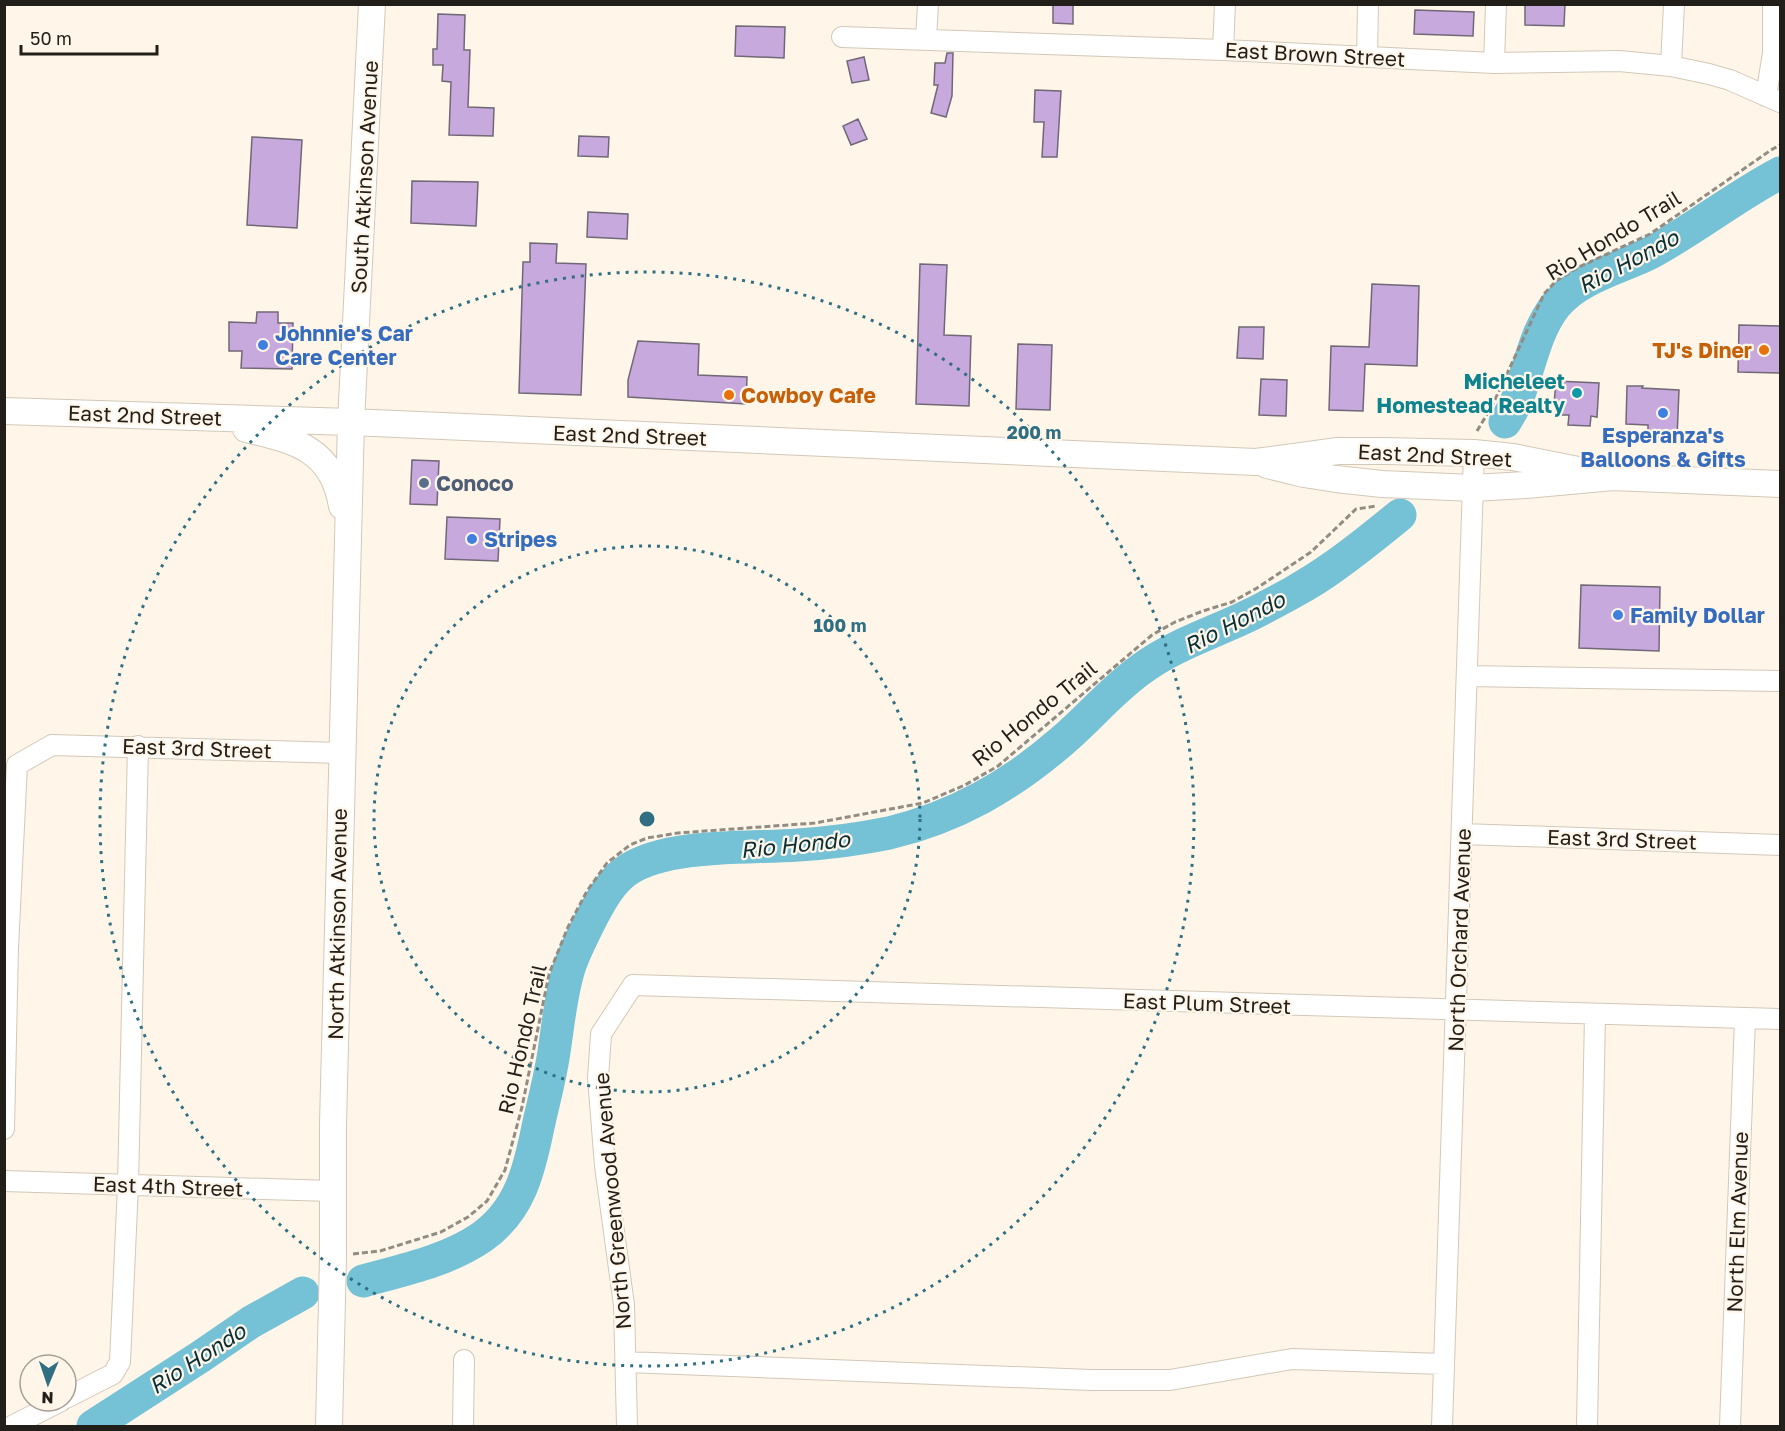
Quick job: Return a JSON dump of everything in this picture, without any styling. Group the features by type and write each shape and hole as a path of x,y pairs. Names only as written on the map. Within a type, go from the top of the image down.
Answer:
{"main road":[{"name":"South Atkinson Avenue","path":"351,422 372,4"},
{"name":"East 2nd Street","path":"4,411 351,422 1256,462 1338,451 1463,453 1524,459 1613,477"},
{"path":"193,417 275,436 301,446 318,456 328,468 338,487 348,547"},
{"name":"North Atkinson Avenue","path":"329,1426 341,753 351,422"},
{"name":"East 2nd Street","path":"1256,462 1335,479 1382,484 1473,488 1613,477 1780,484"}],"street":[{"path":"926,39 928,4"},
{"path":"1223,50 1225,4"},
{"path":"1367,57 1368,4"},
{"path":"1494,63 1496,4"},
{"path":"1671,66 1674,4"},
{"path":"1773,4 1773,99"},
{"name":"East Brown Street","path":"842,37 1223,50 1494,63 1619,61 1671,66 1709,74 1730,80 1773,99"},
{"name":"North Orchard Avenue","path":"1442,1426 1473,488 1463,453"},
{"path":"1467,676 1780,681"},
{"name":"East 3rd Street","path":"11,768 52,745 341,753"},
{"path":"78,1392 113,1374 120,1362 128,1185 138,746"},
{"path":"4,1129 11,768"},
{"name":"East 3rd Street","path":"1462,834 1780,845"},
{"name":"East Plum Street","path":"633,985 1780,1020"},
{"name":"North Greenwood Avenue","path":"627,1426 624,1305 605,1166 598,1078 601,1034 633,985"},
{"path":"1587,1426 1595,1014"},
{"name":"North Elm Avenue","path":"1730,1426 1745,1018"},
{"name":"East 4th Street","path":"4,1181 332,1191"},
{"path":"626,1362 1091,1380 1170,1380 1292,1359 1444,1364"},
{"path":"463,1426 464,1360"},
{"path":"12,1426 37,1413"}],"path":[{"name":"Rio Hondo Trail","path":"1463,453 1492,406 1544,294 1556,281 1579,267 1650,234 1752,162 1780,146"},
{"name":"Rio Hondo Trail","path":"333,1257 380,1251 441,1232 468,1216 487,1201 505,1170 508,1160 522,1107 549,974 568,927 587,891 608,863 630,845 647,838 678,834 815,823 923,803 965,785 998,766 1152,635 1175,622 1232,602 1287,570 1311,552 1356,509 1379,506"}],"building":[{"path":"1053,4 1073,4 1073,24 1053,23"},
{"path":"1525,4 1565,4 1564,26 1525,25"},
{"path":"1415,10 1474,12 1473,36 1414,34"},
{"path":"438,14 465,15 464,50 470,50 468,107 494,108 493,136 449,135 451,82 442,81 443,65 433,65 433,49 437,49"},
{"path":"736,26 785,27 784,58 735,56"},
{"path":"947,53 953,53 952,96 946,117 931,113 938,85 934,85 935,63 945,63"},
{"path":"864,57 869,80 852,83 847,61"},
{"path":"1035,90 1061,91 1057,157 1042,157 1044,122 1034,122"},
{"path":"858,119 867,139 851,145 843,126"},
{"path":"579,136 609,137 608,157 578,156"},
{"path":"252,137 302,140 297,228 247,225"},
{"path":"412,181 478,182 476,226 411,223"},
{"path":"588,212 628,214 627,239 587,237"},
{"path":"530,243 557,244 556,263 586,264 581,395 519,393 523,262 530,262"},
{"path":"920,264 947,265 944,335 971,336 969,406 916,404"},
{"path":"1372,284 1419,286 1417,366 1365,364 1363,411 1329,410 1331,346 1369,347"},
{"path":"257,312 278,312 278,323 293,323 292,369 241,368 242,351 229,351 229,322 256,323"},
{"path":"1739,325 1780,326 1780,373 1738,372"},
{"path":"1239,327 1264,327 1263,359 1237,358"},
{"path":"638,341 699,344 698,375 747,377 746,404 628,397 628,380"},
{"path":"1018,344 1052,345 1050,410 1016,409"},
{"path":"1261,379 1287,380 1286,416 1259,415"},
{"name":"Micheleet Homestead Realty","path":"1556,381 1599,383 1597,417 1591,416 1590,426 1568,425 1569,415 1562,415 1563,405 1554,404"},
{"path":"1627,386 1679,390 1677,438 1648,437 1648,425 1626,424"},
{"name":"Conoco","path":"412,460 439,461 437,505 410,504"},
{"name":"Stripes","path":"447,517 500,519 498,561 445,559"},
{"path":"1581,585 1660,587 1659,651 1579,648"}],"waterway":[{"name":"Rio Hondo","path":"1505,422 1517,400 1543,326 1565,295 1588,280 1652,252 1780,173"},
{"name":"Rio Hondo","path":"363,1281 424,1264 454,1252 482,1237 506,1215 521,1188 535,1143 569,968 598,906 620,876 636,865 656,857 679,852 855,839 914,826 959,809 1002,786 1042,757 1119,687 1153,661 1254,613 1304,586 1350,555 1400,515"},
{"name":"Rio Hondo","path":"93,1426 251,1322 303,1293"}],"place":[{"name":"Johnnie's Car Care Center","path":"263,345"},
{"name":"TJ's Diner","path":"1764,350"},
{"name":"Micheleet Homestead Realty","path":"1577,393"},
{"name":"Cowboy Cafe","path":"729,395"},
{"name":"Esperanza's Balloons & Gifts","path":"1663,413"},
{"name":"Conoco","path":"424,483"},
{"name":"Stripes","path":"472,539"},
{"name":"Family Dollar","path":"1618,615"}]}
